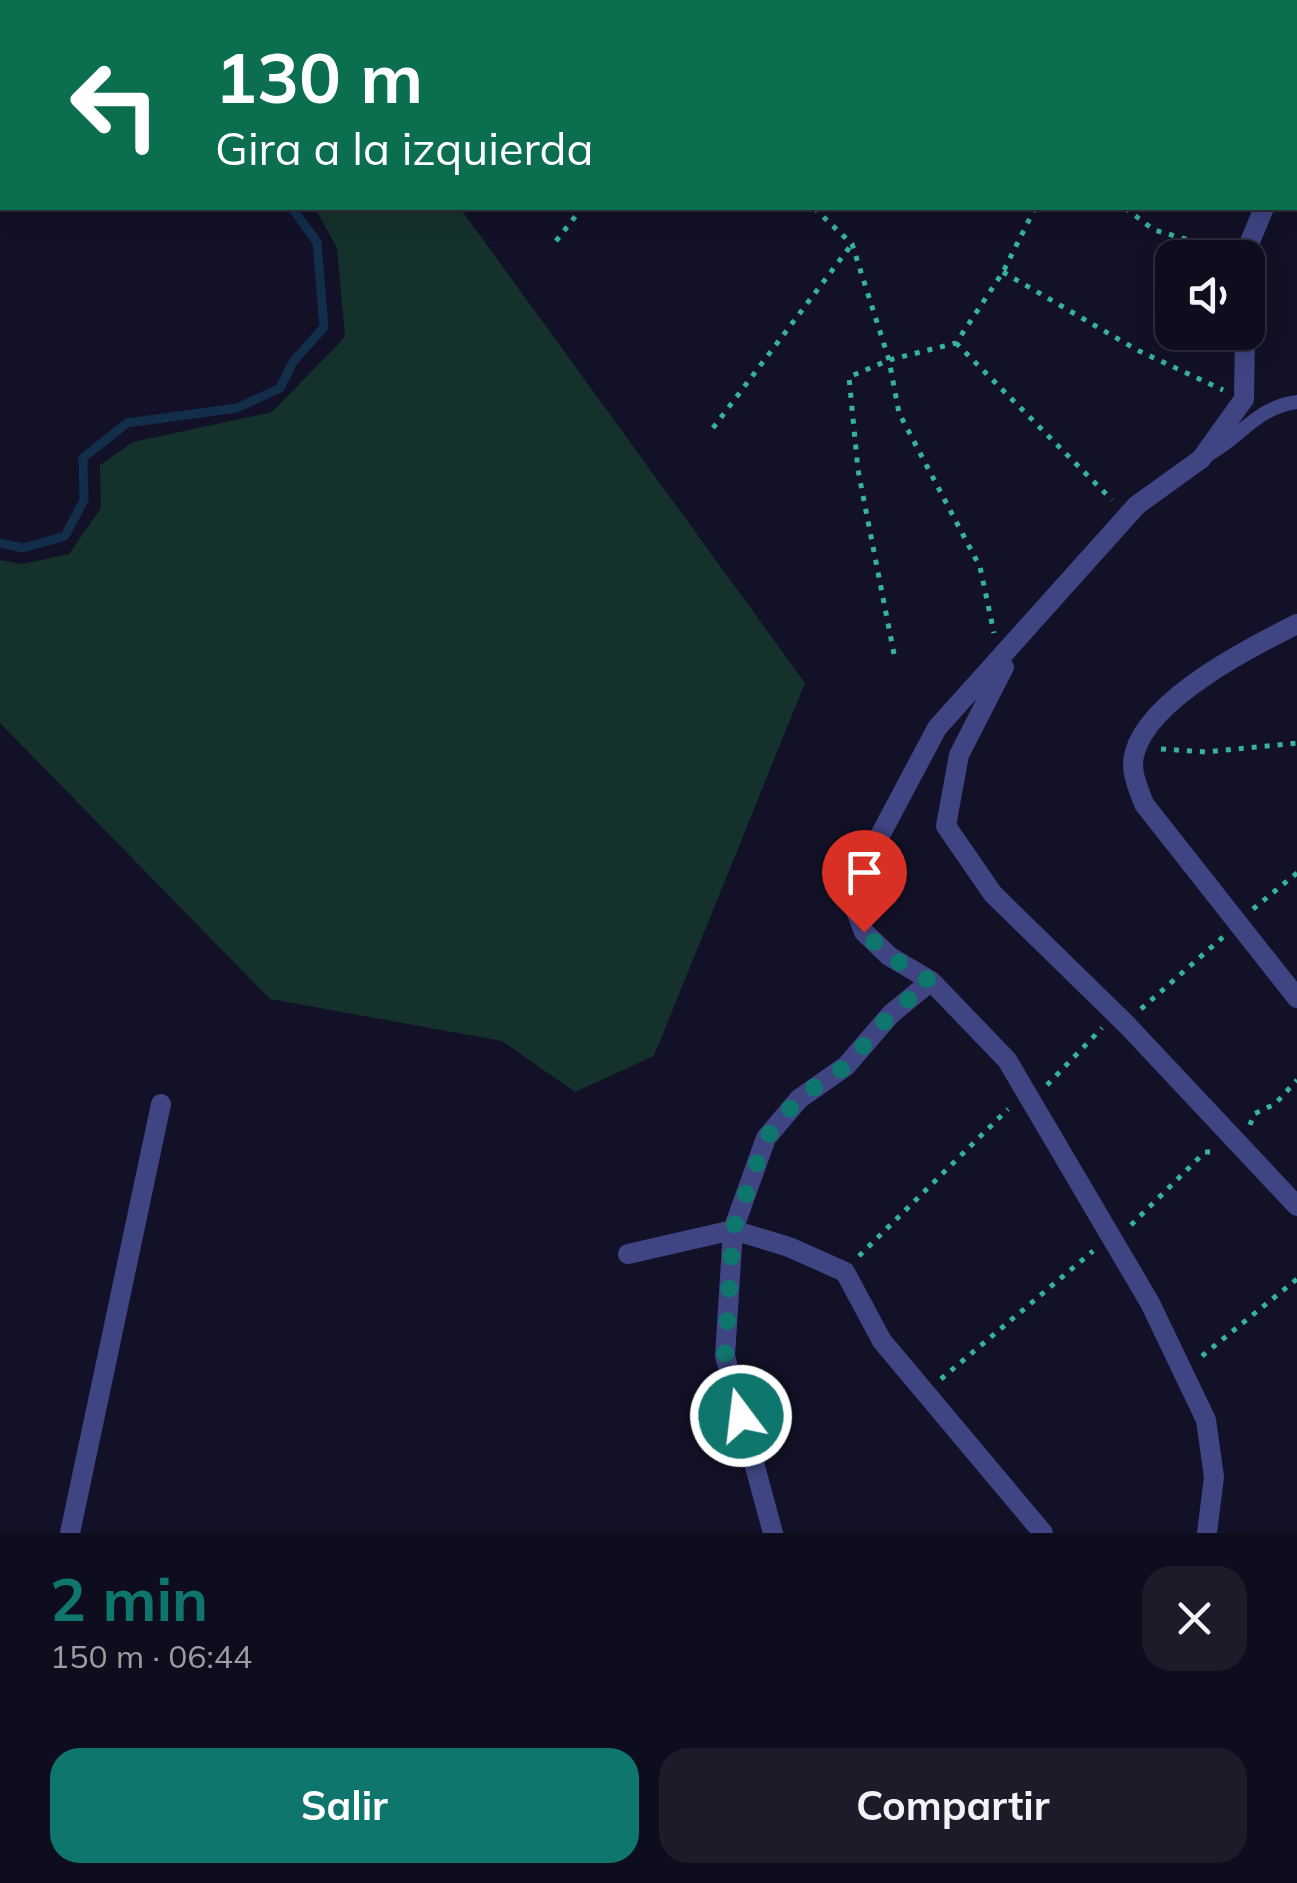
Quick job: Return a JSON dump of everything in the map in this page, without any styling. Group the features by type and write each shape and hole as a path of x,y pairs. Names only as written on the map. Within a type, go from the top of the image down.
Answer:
{"street":[{"path":"1250,240 1263,210"},
{"path":"1207,1533 1214,1477 1206,1420 1150,1304 1007,1060 930,981 889,956 864,932 854,903 868,858 937,728 1128,516 1202,459 1244,399 1245,350"},
{"path":"1297,624 1209,670 1155,722 1135,750 1133,775 1144,804 1297,998"},
{"path":"1016,642 959,754 946,826 993,894 1127,1025 1297,1206"},
{"path":"773,1533 725,1356 733,1230 766,1138 799,1098 846,1066 891,1014 930,981"},
{"path":"70,1533 160,1104"},
{"path":"628,1254 733,1230 789,1247 845,1272 882,1340 1043,1533"}],"lane":[{"path":"1202,459 1235,440 1268,406 1297,402"}],"path":[{"path":"556,241 580,210"},
{"path":"816,210 852,244 888,360 898,413 980,567 1000,660"},
{"path":"894,654 858,470 848,377 888,360 956,343 1003,272 1034,210"},
{"path":"1128,210 1154,230 1188,240"},
{"path":"712,428 852,244"},
{"path":"1003,272 1136,350 1244,399"},
{"path":"956,343 1128,516"},
{"path":"1135,750 1206,752 1297,743"},
{"path":"845,1272 1018,1097 1032,1100 1108,1021 1120,1034 1297,873"},
{"path":"1180,1372 1297,1279"}],"green space":[{"path":"316,210 461,210 805,683 654,1056 575,1092 502,1041 270,999 0,723 0,560 22,564 69,554 101,508 100,465 133,442 272,412 345,337 337,248"}],"waterway":[{"path":"0,543 23,548 65,536 84,500 83,458 127,423 237,408 280,388 293,362 324,327 317,242 293,210"}],"route":[{"path":"741,1416 725,1356 733,1230 766,1138 799,1098 846,1066 891,1014 930,981 889,956 864,932"}]}
